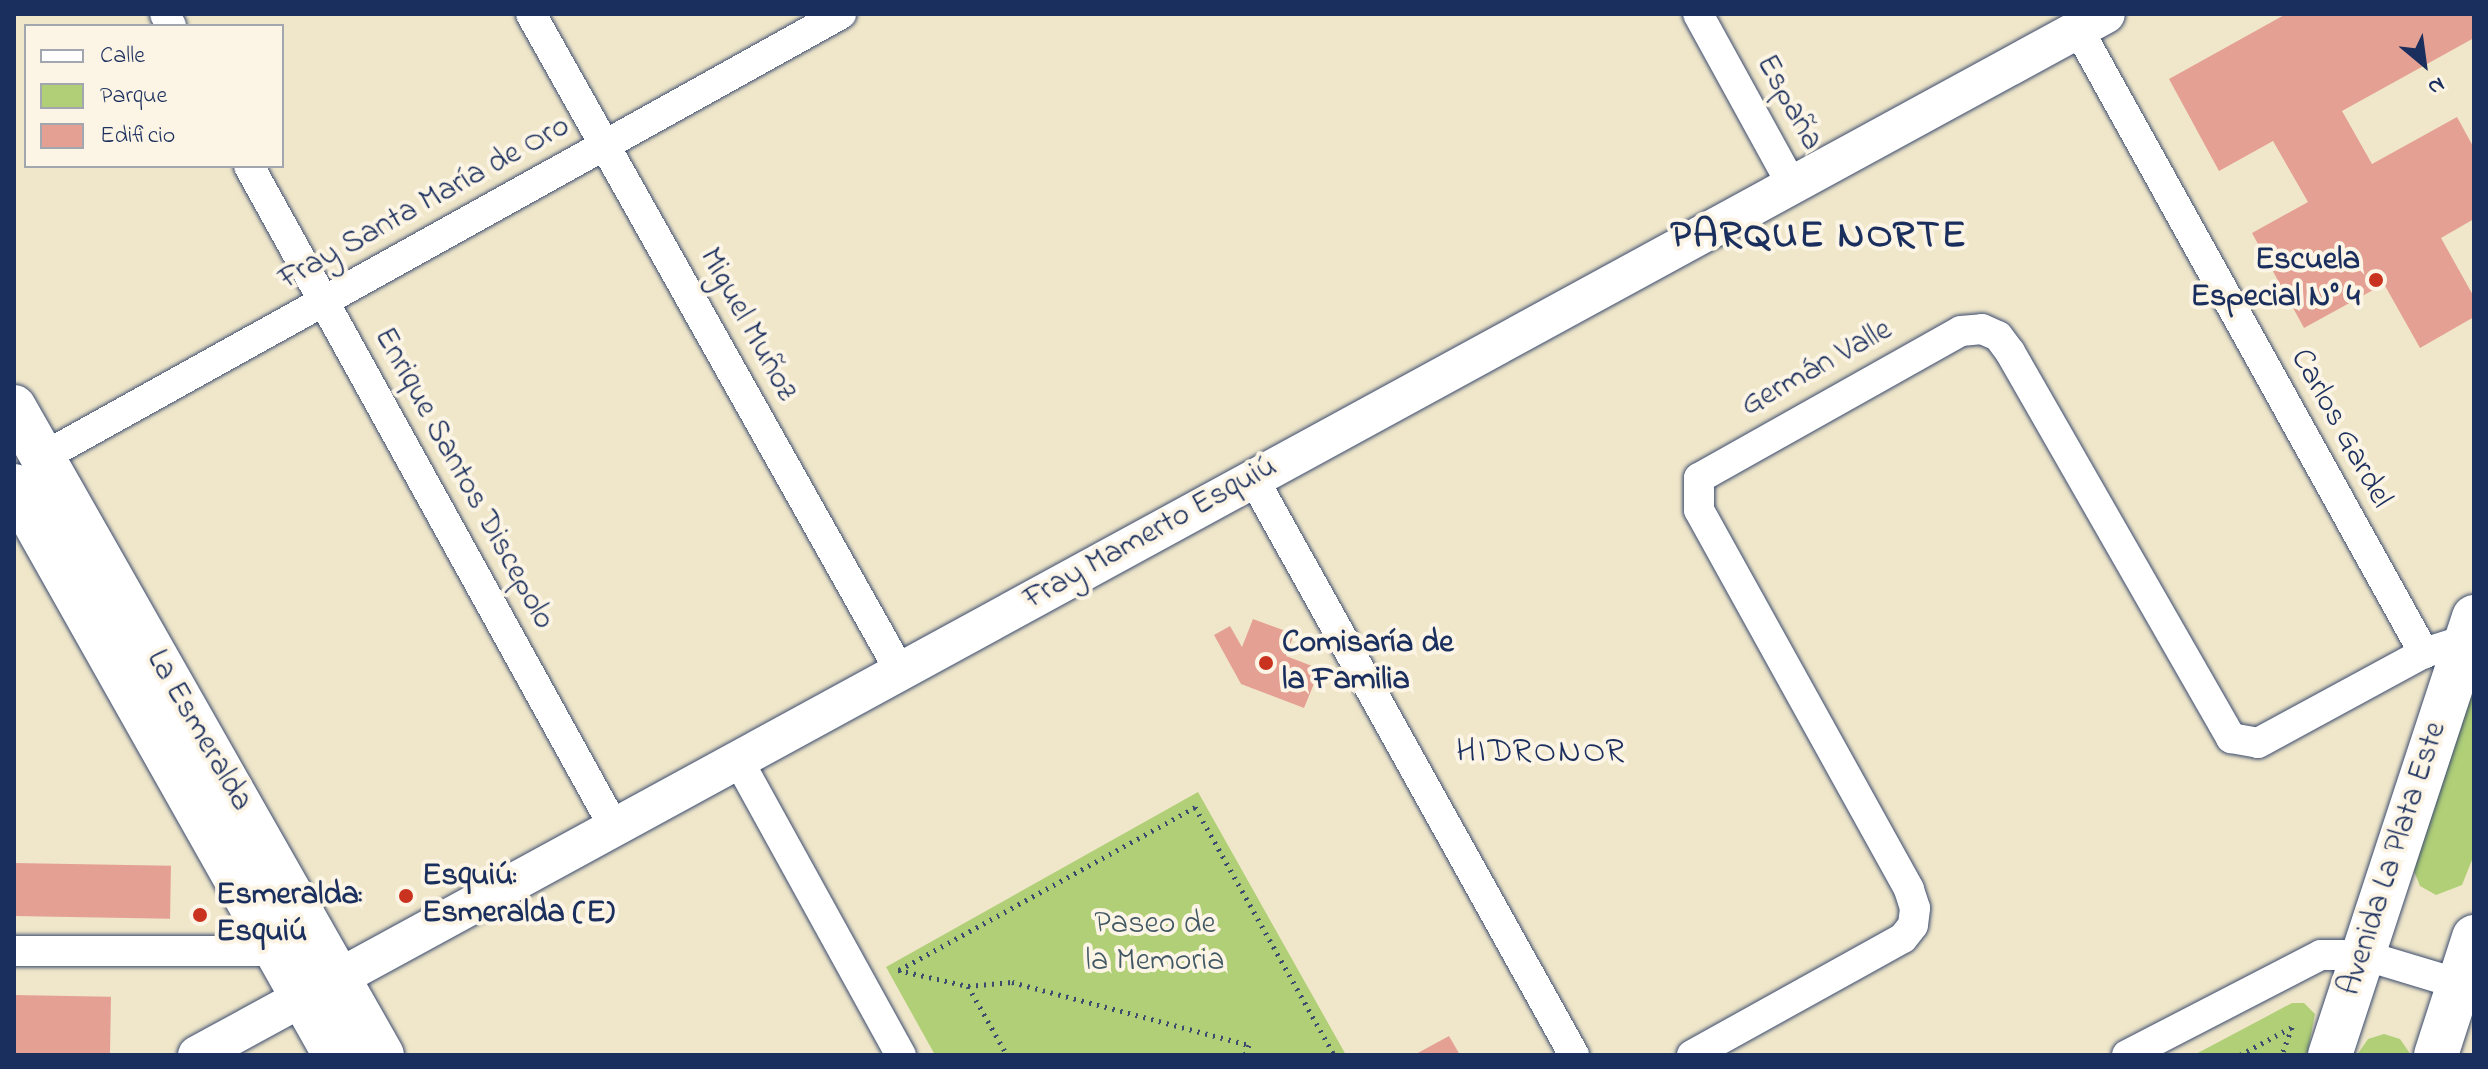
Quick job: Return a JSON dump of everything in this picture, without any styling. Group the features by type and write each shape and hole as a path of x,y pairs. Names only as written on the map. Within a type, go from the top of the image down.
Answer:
{"main road":[{"name":"La Esmeralda","path":"14,407 28,472 276,951 320,988 382,1055"},
{"name":"La Esmeralda","path":"28,472 320,988 335,1055"},
{"name":"Avenida La Plata Este","path":"2330,1055 2472,630"},
{"path":"2436,1055 2474,937"}],"street":[{"name":"Miguel Muñoz","path":"531,14 900,671"},
{"name":"Fray Santa María de Oro","path":"28,472 323,302 841,14"},
{"name":"España","path":"1698,14 1792,185"},
{"name":"Fray Mamerto Esquiú","path":"197,1055 2092,22"},
{"name":"Carlos Gardel","path":"2092,22 2424,653"},
{"name":"Enrique Santos Discepolo","path":"250,168 614,827"},
{"name":"Germán Valle","path":"1692,1055 1903,938 1913,925 1915,908 1909,889 1699,510 1699,478 1710,468 1961,331 1982,329 1998,336 2010,352 2231,738 2258,743 2472,630"},
{"path":"1253,478 1574,1055"},
{"path":"738,760 901,1055"},
{"path":"14,951 276,951"},
{"path":"2127,1055 2298,963 2340,952 2363,955 2459,984"}],"path":[{"path":"899,970 1195,807 1334,1055"},
{"path":"886,967 968,986 1012,982 1249,1045 1245,1055"},
{"path":"968,986 1007,1055"},
{"path":"2240,1055 2292,1027 2282,1055"}],"green space":[{"path":"2474,695 2474,855 2462,885 2436,895 2420,886 2413,869 2468,701"},
{"name":"Paseo de la Memoria","path":"1198,792 1346,1055 935,1055 886,967"},
{"path":"2292,1003 2304,1003 2315,1014 2307,1055 2194,1055"},
{"path":"2384,1034 2400,1039 2411,1055 2357,1055 2368,1039"}],"building":[{"path":"2286,14 2474,14 2474,38 2342,111 2372,164 2457,117 2474,148 2474,219 2441,238 2474,297 2474,317 2420,348 2384,284 2304,328 2252,233 2308,202 2273,141 2219,171 2169,79"},
{"name":"Comisaría de la Familia","path":"1253,619 1294,634 1286,656 1320,669 1304,708 1241,684 1214,635 1230,626 1242,647"},
{"path":"14,863 171,866 170,919 14,916"},
{"path":"14,995 111,997 110,1055 14,1054"},
{"path":"1449,1036 1460,1055 1414,1055"}],"place":[{"name":"Escuela Especial N° 4","path":"2376,280"},
{"name":"Comisaría de la Familia","path":"1266,663"},
{"name":"Esquiú: Esmeralda (E)","path":"406,896"},
{"name":"Esmeralda: Esquiú","path":"200,915"}],"district":[{"name":"PARQUE NORTE","path":"1819,237"},
{"name":"HIDRONOR","path":"1541,754"}]}
